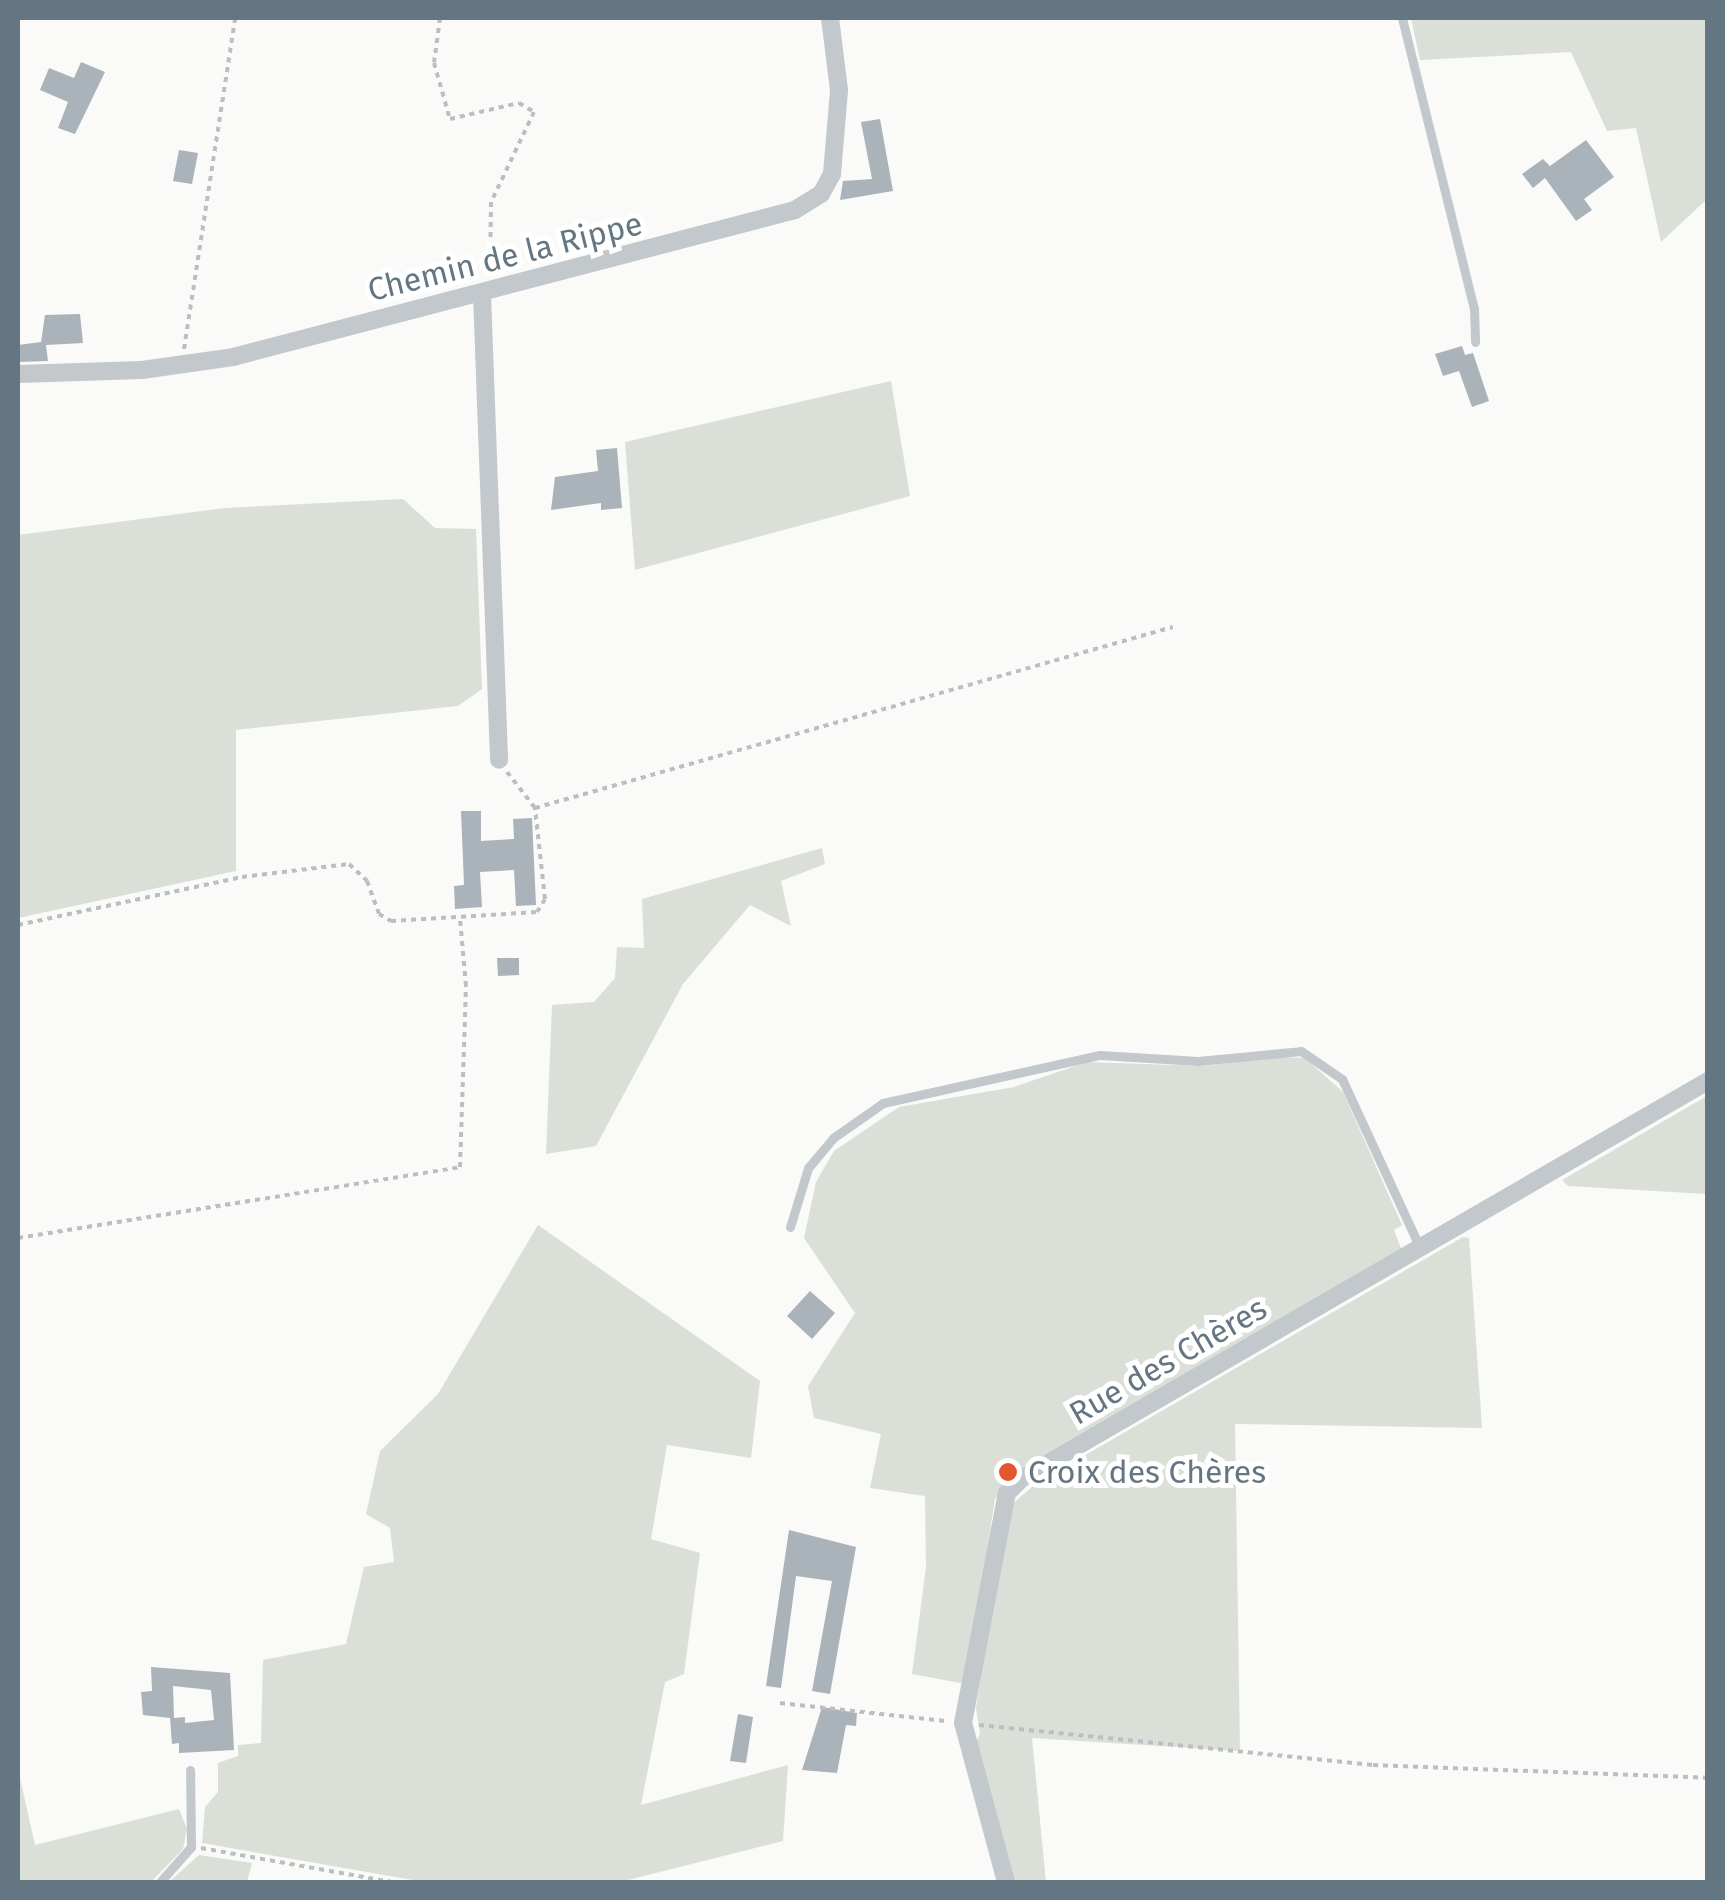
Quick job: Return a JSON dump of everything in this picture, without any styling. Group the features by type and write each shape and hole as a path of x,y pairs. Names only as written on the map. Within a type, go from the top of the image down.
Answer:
{"street":[{"name":"Chemin de la Rippe","path":"18,374 174,366 766,221 821,194 838,144 830,18"},
{"path":"488,292 499,760"},
{"name":"Rue des Chères","path":"1006,1882 964,1724 1007,1493 1022,1478 1708,1081"}],"lane":[{"path":"1402,18 1474,309 1475,342"},
{"path":"790,1226 808,1168 833,1138 883,1103 1100,1055 1198,1061 1301,1052 1342,1079 1420,1249"},
{"path":"160,1882 191,1847 190,1770"}],"path":[{"path":"174,366 184,352 234,18"},
{"path":"440,18 434,64 450,119 519,103 534,112 491,202 488,292"},
{"path":"535,808 1173,626"},
{"path":"18,925 242,876 349,864 367,882 379,914 391,921 460,919 544,908 535,808 499,760"},
{"path":"18,1238 460,1167 466,986 460,919"},
{"path":"780,1703 1373,1765 1708,1778"},
{"path":"191,1847 392,1882"}],"shaded area":[{"path":"1411,18 1707,18 1707,199 1661,242 1636,128 1607,131 1571,52 1420,60"},
{"path":"891,381 910,496 635,570 625,442"},
{"path":"403,499 435,528 476,529 482,689 458,706 236,730 236,871 18,918 18,535 225,508"},
{"path":"822,848 825,864 781,881 791,926 750,905 683,984 596,1146 546,1154 552,1005 594,1002 615,978 617,947 644,948 642,899"},
{"path":"1305,1058 1343,1092 1402,1225 1394,1230 1402,1251 1015,1471 995,1499 966,1684 912,1674 926,1567 925,1496 870,1488 881,1434 814,1418 808,1386 855,1313 804,1238 816,1182 834,1151 899,1107 1014,1087 1087,1062 1202,1066"},
{"path":"1707,1096 1707,1194 1568,1186 1562,1180"},
{"path":"538,1225 760,1381 751,1458 667,1445 651,1539 700,1553 684,1674 665,1682 641,1805 788,1765 783,1841 620,1882 424,1882 202,1843 205,1807 218,1792 218,1763 238,1756 238,1745 261,1743 263,1660 346,1644 364,1567 394,1562 390,1528 366,1514 380,1451 438,1394"},
{"path":"1463,1237 1469,1238 1482,1428 1235,1424 1240,1751 1032,1738 1046,1882 1010,1882 972,1749 980,1734 976,1708 1006,1509 1037,1483"},
{"path":"18,1769 35,1845 179,1809 187,1829 183,1849 151,1882 18,1882"},
{"path":"199,1855 252,1863 247,1882 169,1882"}],"building":[{"path":"81,62 105,72 75,134 58,128 68,102 40,90 49,68 74,78"},
{"path":"880,119 893,191 840,200 843,181 872,179 861,122"},
{"path":"1586,140 1614,177 1584,199 1592,210 1576,221 1545,178 1533,188 1522,174 1543,159 1550,166"},
{"path":"179,150 198,153 192,184 173,181"},
{"path":"80,314 83,343 46,345 48,361 18,362 18,345 41,342 45,315"},
{"path":"1462,346 1465,355 1473,353 1489,401 1472,407 1459,371 1443,376 1435,354"},
{"path":"617,448 622,508 601,510 601,503 551,510 555,477 598,471 596,450"},
{"path":"461,811 481,811 481,841 514,839 513,819 532,818 536,905 516,906 514,870 480,872 482,907 455,909 454,886 464,885"},
{"path":"497,958 519,958 519,975 498,976"},
{"path":"810,1291 835,1313 812,1339 787,1316"},
{"path":"789,1530 856,1547 830,1694 812,1691 832,1581 796,1576 781,1688 766,1686"},
{"path":"151,1667 230,1673 234,1750 179,1753 179,1743 172,1744 170,1718 143,1715 141,1692 152,1691","holes":["173,1686 211,1690 214,1720 185,1723 185,1717 174,1718"]},
{"path":"822,1707 857,1713 856,1726 846,1725 837,1773 802,1770"},
{"path":"738,1714 753,1717 746,1763 730,1761"}],"place":[{"name":"Croix des Chères","path":"1008,1472"}]}
